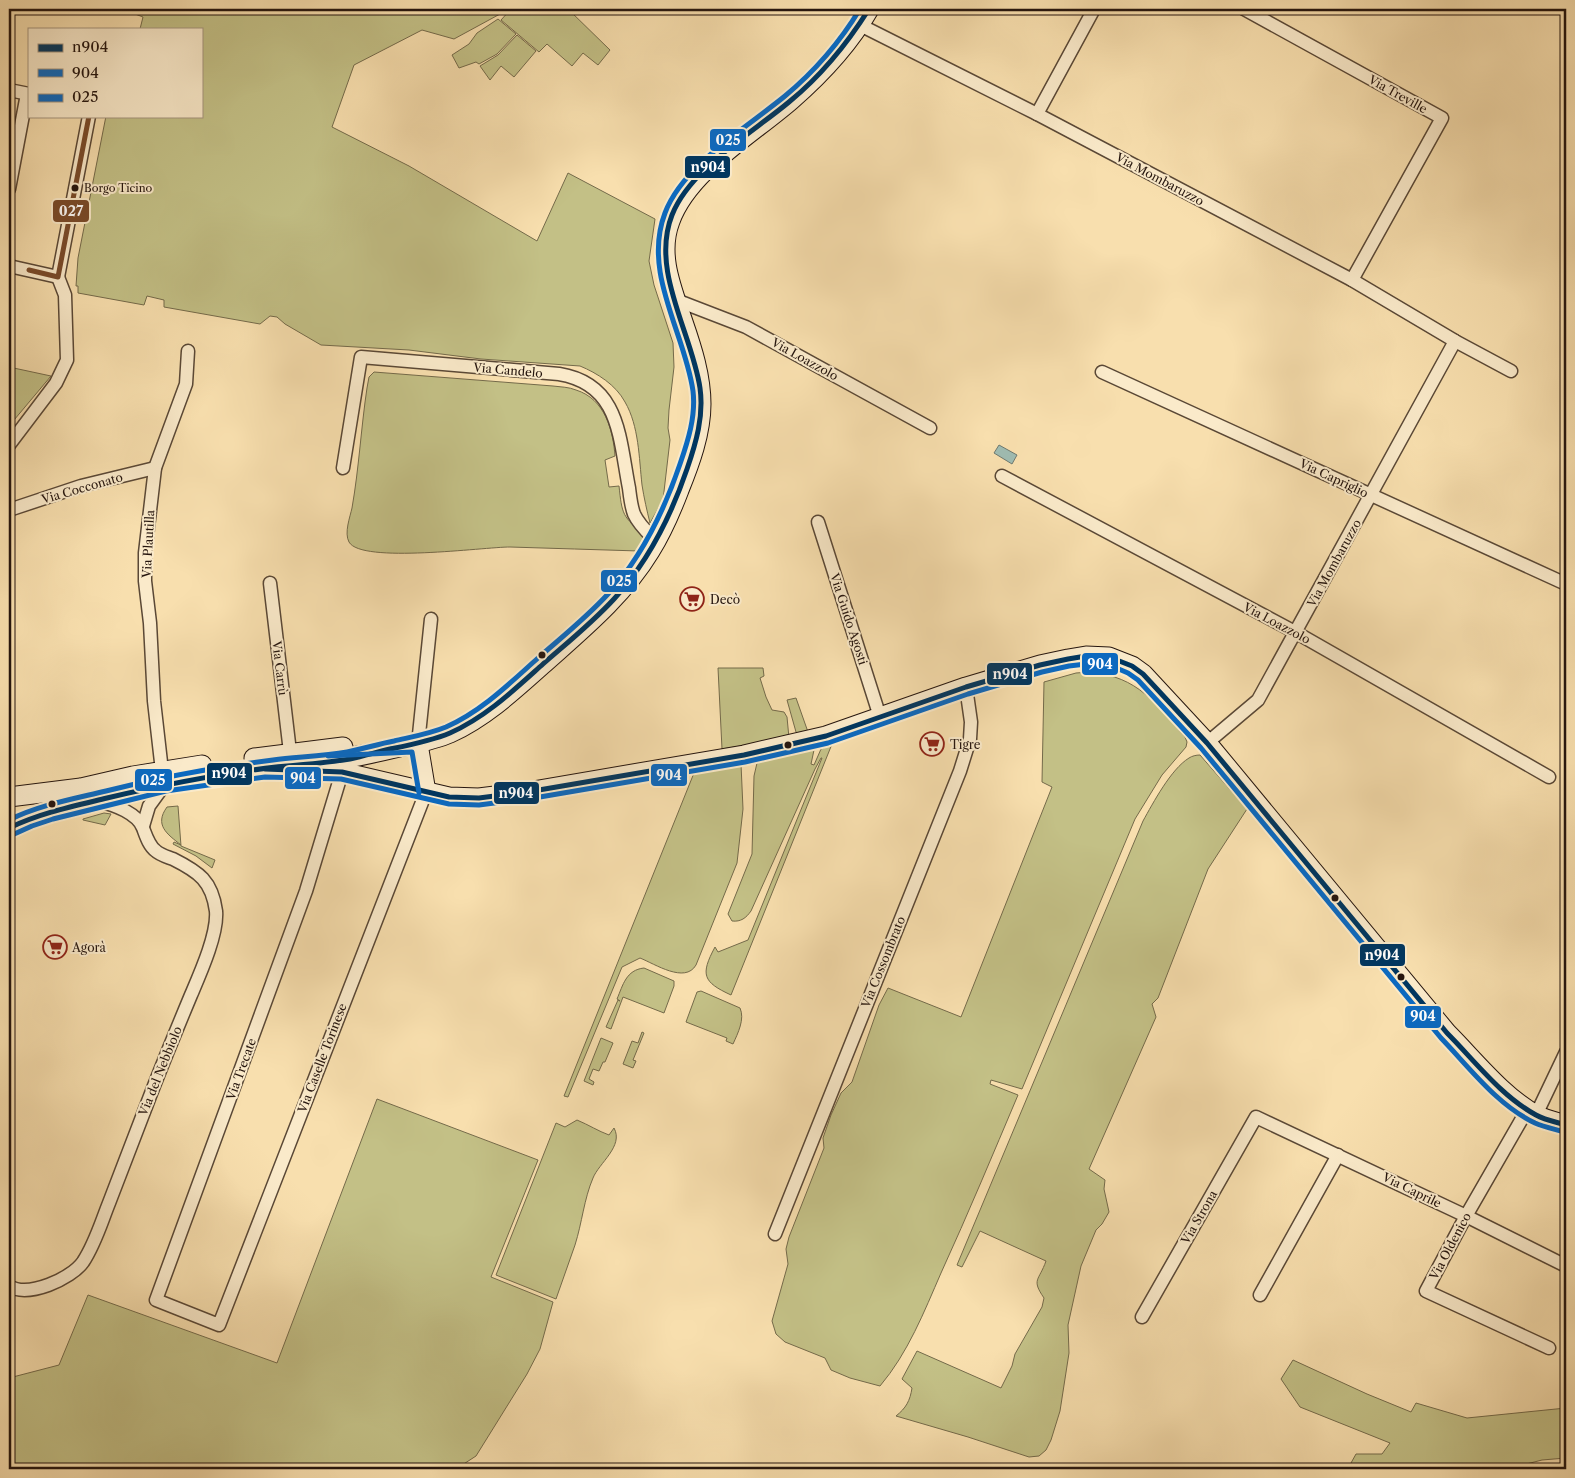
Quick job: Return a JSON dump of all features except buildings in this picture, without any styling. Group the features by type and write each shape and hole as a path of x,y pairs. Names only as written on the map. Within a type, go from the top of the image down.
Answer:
{"main road":[{"path":"9,797 164,778 351,759 449,734 491,709 612,601 640,567 668,517 686,474 695,444 700,416 700,389 697,368 669,278 664,248 670,220 682,196 698,177 792,99 839,54 864,17"},
{"path":"265,769 342,772 449,797 479,798 533,791 744,755 826,736 966,687 1040,665 1086,656 1109,657 1132,666 1143,674 1207,743 1447,1033 1507,1094 1532,1112 1566,1125"},
{"path":"9,828 29,819 97,801 164,778 290,752 342,747 411,745"},
{"path":"411,745 426,792"}],"street":[{"path":"1037,114 1094,9"},
{"name":"Via Treville","path":"1244,9 1442,118 1352,280"},
{"name":"Via Mombaruzzo","path":"864,17 1037,114 1352,280 1455,341 1511,370"},
{"path":"9,90 28,94 9,189"},
{"path":"9,445 56,383 67,360 65,295 58,277 89,118"},
{"path":"9,266 58,277"},
{"name":"Via Loazzolo","path":"676,300 746,327 930,428"},
{"name":"Via Mombaruzzo","path":"1207,743 1258,700 1455,341"},
{"name":"Via Plautilla","path":"164,778 154,701 145,566 155,468 186,384 188,351"},
{"name":"Via Candelo","path":"344,468 361,357 575,377 597,390 612,412 618,430 634,512 641,525 656,541"},
{"name":"Via Capriglio","path":"1102,372 1566,584"},
{"name":"Via Cocconato","path":"9,510 81,486 155,468"},
{"name":"Via Loazzolo","path":"1002,476 1295,632 1550,777"},
{"name":"Via Guido Agosti","path":"818,522 880,717"},
{"name":"Via Carrù","path":"270,583 290,752"},
{"path":"411,745 431,619"},
{"name":"Via Cossombrato","path":"775,1234 960,770 970,739 971,722 966,687"},
{"name":"Via Trecate","path":"219,1325 156,1300 306,891 342,772"},
{"path":"142,826 149,806 164,778"},
{"name":"Via Caselle Torinese","path":"219,1325 426,792"},
{"name":"Via del Nebbiolo","path":"9,1286 29,1290 55,1282 64,1279 82,1263 95,1239 203,965 216,913 207,884 201,874 155,851 146,839 142,826 127,812 111,804 97,801"},
{"name":"Via Oldenico","path":"1550,1348 1426,1291 1466,1216 1532,1112 1566,1052"},
{"name":"Via Caprile","path":"1256,1116 1566,1266"},
{"name":"Via Strona","path":"1142,1317 1256,1116"},
{"path":"1260,1296 1338,1155"}],"shaded area":[{"path":"136,9 506,9 454,39 422,30 354,65 332,127 409,166 537,241 568,173 655,219 649,261 654,285 673,343 674,367 668,428 670,440 663,500 650,523 642,485 636,432 630,411 617,390 593,372 580,366 481,359 409,350 321,345 285,324 277,317 270,316 260,324 164,307 164,300 147,296 144,305 78,293 78,286 76,286 78,258 106,118 202,118 202,28 140,28 143,17 135,14"},
{"path":"511,9 568,9 610,50 598,65 583,53 572,66 547,44 539,52 501,20"},
{"path":"498,19 516,34 497,54 479,64 476,62 459,68 452,55 469,44 477,33"},
{"path":"517,35 536,51 514,77 501,66 490,80 480,66 498,55"},
{"path":"9,367 51,376 9,426"},
{"path":"374,372 562,387 586,394 601,408 612,436 615,456 605,460 609,487 619,486 621,503 625,514 632,524 646,533 639,551 510,547 398,553 358,549 349,542 347,530 352,508 367,388 369,377"},
{"path":"718,668 763,668 764,676 760,678 766,697 772,710 784,712 787,717 789,738 722,749"},
{"path":"1090,672 1121,679 1145,694 1185,737 1186,747 1162,775 1135,819 1022,1089 991,1080 990,1084 1018,1095 961,1229 907,1346 880,1386 850,1378 831,1370 825,1358 785,1342 776,1334 772,1321 788,1264 786,1249 789,1237 824,1148 823,1138 831,1115 841,1093 852,1082 879,1005 888,988 961,1017 1052,787 1042,782 1044,682 1076,673"},
{"path":"796,698 808,732 799,735 796,732 787,700"},
{"path":"832,744 731,995 710,981 707,977 707,964 715,947 718,952 748,940 822,758 815,769 751,911 743,919 732,921 728,914 752,854 754,776 757,763 765,759 814,750 811,764 814,765 821,749"},
{"path":"1200,755 1247,809 1208,869 1158,998 1152,1004 1156,1017 1089,1169 1105,1180 1104,1189 1109,1212 1096,1230 1081,1266 1068,1325 1069,1353 1060,1411 1051,1440 1046,1450 1039,1456 1029,1457 896,1416 905,1407 910,1397 912,1388 902,1379 917,1351 1001,1388 1012,1366 1015,1354 1042,1307 1044,1298 1037,1283 1046,1261 980,1231 962,1267 957,1265 1143,821 1163,787 1182,763 1189,758"},
{"path":"741,764 743,809 737,863 696,965 685,973 677,973 640,958 622,967 568,1097 564,1096 696,768"},
{"path":"178,806 181,845 167,833 162,824 163,813 167,807"},
{"path":"104,813 111,814 105,825 83,820 83,819"},
{"path":"174,842 215,860 212,868 196,856 173,844"},
{"path":"644,968 674,981 664,1013 623,997 611,1029 606,1027 618,1000 620,1001 617,999 626,979 633,972"},
{"path":"701,991 740,1008 742,1017 739,1031 733,1044 726,1041 727,1038 686,1022 697,992"},
{"path":"642,1032 644,1033 633,1060 636,1061 633,1068 623,1064 632,1041 638,1043"},
{"path":"601,1038 613,1043 599,1071 593,1069 589,1079 594,1082 593,1085 584,1081"},
{"path":"377,1099 538,1160 491,1277 553,1302 540,1349 527,1374 476,1456 456,1469 9,1469 9,1378 59,1365 88,1295 277,1363"},
{"path":"577,1120 609,1135 614,1128 616,1141 610,1154 593,1178 575,1245 556,1299 496,1275 556,1123 565,1127"},
{"path":"1293,1360 1411,1412 1416,1403 1467,1418 1566,1408 1566,1458 1542,1460 1507,1469 1359,1469 1351,1463 1356,1454 1382,1454 1390,1443 1300,1407 1281,1379"}],"water":[{"path":"999,445 1017,455 1012,464 994,453"}],"transit line":[{"name":"025","path":"9,820 32,810 56,803 147,781 231,766 347,752 446,727 484,705 592,611 620,580 651,533 674,482 691,428 694,400 689,369 667,303 659,258 659,235 665,213 686,179 701,163 717,148 785,96 807,76 844,33 860,9"},
{"name":"n904","path":"9,828 57,810 149,789 212,776 350,759 443,736 463,727 499,702 597,616 626,585 657,538 681,487 698,429 701,409 700,388 696,367 669,280 666,258 667,236 672,215 681,198 707,167 801,92 823,70 852,35 869,9"},
{"name":"027","path":"29,270 58,277 89,118"},
{"name":"n904","path":"265,769 342,772 449,797 479,798 533,791 744,755 826,736 966,687 1040,665 1086,656 1109,657 1132,666 1143,674 1207,743 1447,1033 1489,1077 1511,1098 1539,1117 1566,1125"},
{"name":"904","path":"12,835 53,819 166,791 265,777 341,779 449,804 479,805 534,798 745,762 828,743 968,694 1042,672 1069,666 1107,664 1128,673 1138,680 1201,748 1441,1038 1484,1085 1521,1115 1538,1124 1564,1132"},
{"name":"904","path":"328,756 412,752 419,793"}],"place":[{"name":"Borgo Ticino","path":"75,188"},
{"name":"Decò","path":"692,599"},
{"name":"Tigre","path":"932,744"},
{"name":"Agorà","path":"55,947"}]}
